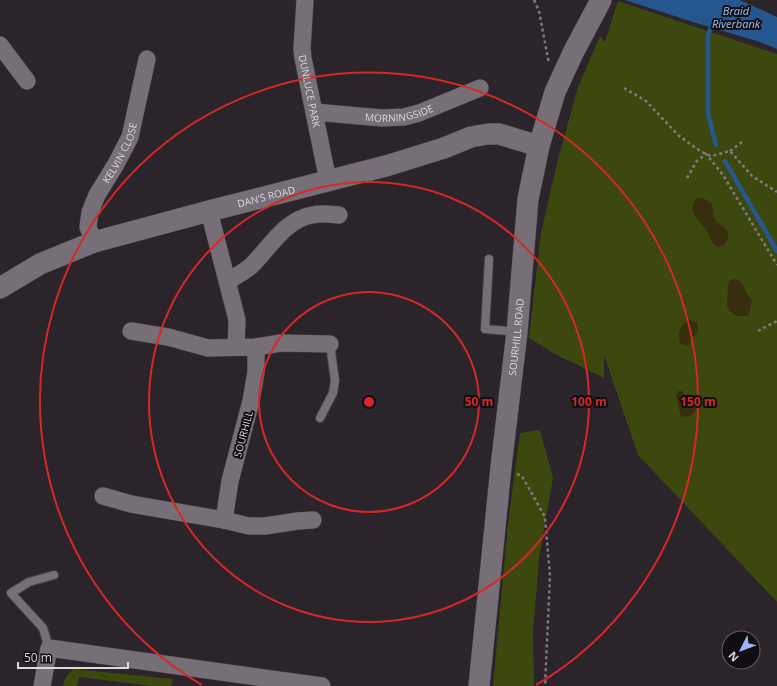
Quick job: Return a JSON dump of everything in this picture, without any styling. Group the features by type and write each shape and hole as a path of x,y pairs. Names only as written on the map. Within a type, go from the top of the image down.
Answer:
{"street":[{"name":"DUNLUCE PARK","path":"305,0 302,49 328,181"},
{"name":"SOURHILL ROAD","path":"479,686 518,332 528,198 539,146 554,92 601,0"},
{"path":"0,45 27,81"},
{"name":"KELVIN CLOSE","path":"94,242 88,227 90,212 96,195 116,164 130,137 146,59"},
{"name":"MORNINGSIDE","path":"314,112 382,118 404,117 419,113 480,88"},
{"name":"DAN'S ROAD","path":"0,288 40,264 94,242 208,211 386,166 444,148 472,137 488,134 499,134 539,146"},
{"path":"208,211 228,281 237,320 236,347"},
{"path":"228,281 244,272 252,265 272,242 296,221 310,215 339,215"},
{"path":"131,331 168,337 208,348 256,347 281,343 330,344"},
{"name":"SOURHILL","path":"224,520 230,481 252,401 256,372 256,347"},
{"path":"103,496 131,504 224,520 249,526 265,526 298,520 313,520"},
{"path":"42,686 49,648 322,686"}],"lane":[{"path":"489,259 485,329 518,332"},
{"path":"320,418 333,393 335,381 330,344"},
{"path":"49,648 43,628 11,593 29,582 54,575"}],"path":[{"path":"534,0 539,12 554,92"},
{"path":"624,88 646,100 678,136 706,154 711,156 730,151 742,142"},
{"path":"730,151 752,176 777,192"},
{"path":"687,178 697,161 706,154"},
{"path":"706,154 723,175 777,264"},
{"path":"758,331 777,321"},
{"path":"502,467 522,476 546,518 550,576 545,686"}],"green space":[{"path":"618,1 777,54 777,602 638,455 604,355 604,378 555,354 529,338 541,233 558,159 578,87 600,36 605,42"},
{"path":"540,430 553,478 539,558 533,634 534,686 493,686 508,524 520,433"},
{"path":"73,669 173,679 171,686 152,686 79,677 77,686 63,686 65,678"}],"sand":[{"path":"697,198 705,199 712,204 715,220 727,230 728,233 725,244 717,246 712,243 706,230 694,215 692,207"},
{"path":"733,279 742,283 752,301 748,316 736,316 727,306 728,286 729,282"},
{"path":"689,320 698,325 698,330 687,346 680,343 679,333 683,324"},
{"path":"678,391 682,391 685,395 693,395 697,400 698,403 695,412 689,416 683,417 680,414 676,397"}],"water":[{"name":"Braid Riverbank","path":"625,0 740,0 777,17 777,49 760,42"}],"waterway":[{"path":"713,22 708,36 708,114 716,145"},
{"path":"725,161 777,251"}]}
